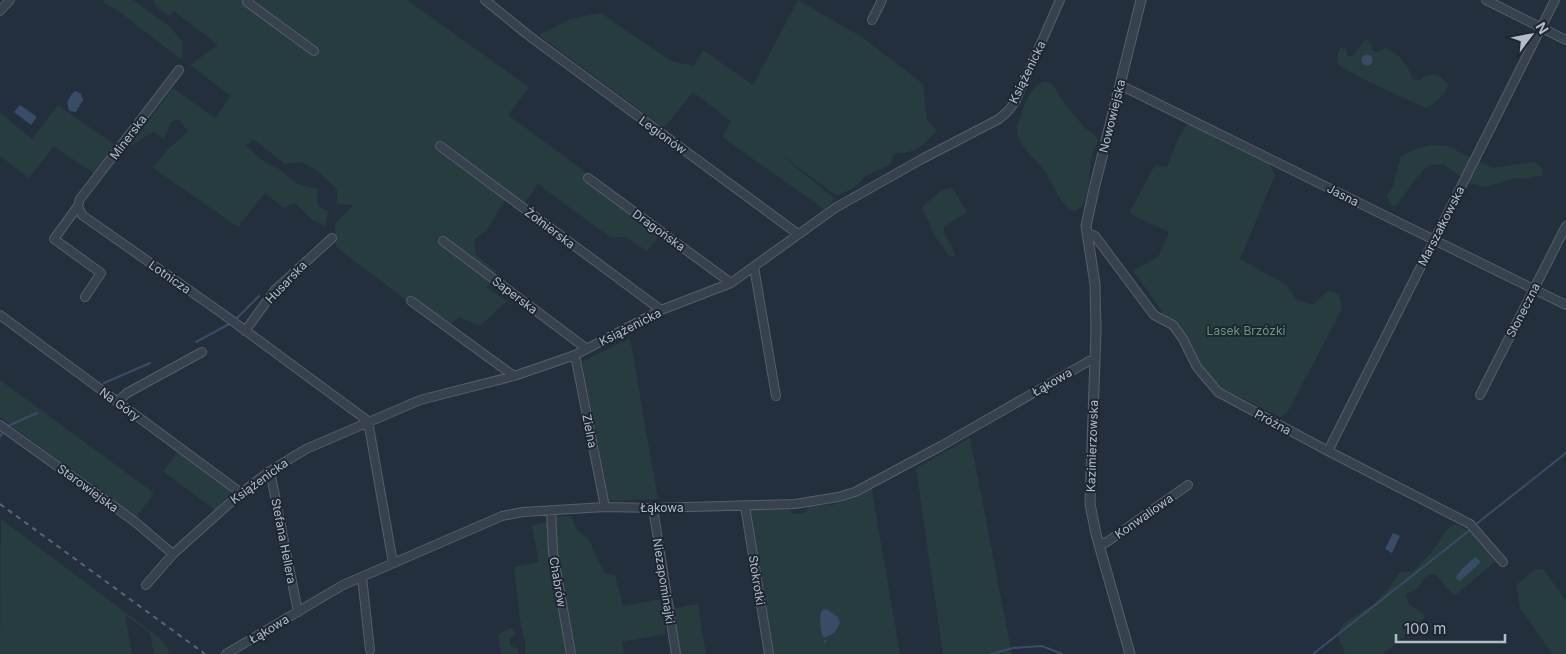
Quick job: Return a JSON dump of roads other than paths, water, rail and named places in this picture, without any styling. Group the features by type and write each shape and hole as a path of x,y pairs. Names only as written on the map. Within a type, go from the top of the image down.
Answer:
{"street":[{"path":"0,11 10,0"},
{"path":"249,0 247,2 314,51"},
{"name":"Legionów","path":"485,0 528,35 798,234"},
{"path":"872,20 882,0"},
{"name":"Książenicka","path":"146,585 173,554 241,492 270,471 306,449 420,400 514,376 575,355 661,310 731,283 835,208 999,119 1015,102 1060,0"},
{"name":"Nowowiejska","path":"1087,234 1087,221 1092,197 1141,0"},
{"path":"1486,0 1566,40"},
{"name":"Marszałkowska","path":"1328,451 1555,0"},
{"name":"Minerska","path":"78,206 80,199 179,70"},
{"name":"Jasna","path":"1120,85 1566,306"},
{"name":"Żołnierska","path":"440,146 661,310"},
{"name":"Dragońska","path":"588,178 731,283"},
{"path":"78,206 54,239 101,273 86,297"},
{"name":"Lotnicza","path":"78,206 82,215 368,421"},
{"name":"Słoneczna","path":"1480,395 1566,226"},
{"name":"Kazimierzowska","path":"1087,234 1096,292 1090,489 1092,520 1130,654"},
{"name":"Próżna","path":"1087,234 1095,236 1154,315 1173,325 1197,367 1218,392 1470,524 1503,562"},
{"name":"Husarska","path":"245,331 275,290 332,238"},
{"name":"Saperska","path":"444,241 587,349"},
{"path":"754,267 776,396"},
{"path":"411,301 514,376"},
{"name":"Na Góry","path":"0,315 241,492"},
{"path":"117,402 127,393 202,352"},
{"name":"Zielna","path":"575,355 605,507"},
{"name":"Łąkowa","path":"226,654 343,586 502,516 523,512 605,507 653,508 797,504 838,498 855,492 941,446 1089,361 1095,361"},
{"path":"368,421 393,563"},
{"name":"Starowiejska","path":"0,425 134,521 173,554"},
{"name":"Stefana Hellera","path":"270,471 298,612"},
{"name":"Konwaliowa","path":"1099,545 1107,542 1188,485"},
{"name":"Stokrotki","path":"745,506 770,654"},
{"name":"Niezapominajki","path":"653,508 676,654"},
{"name":"Chabrów","path":"551,510 553,552 570,654"},
{"path":"362,577 370,650"}],"water":[{"path":"1367,54 1373,60 1367,66 1361,60"},
{"path":"75,91 81,94 83,100 76,112 70,111 68,108 69,98"},
{"path":"20,105 37,117 31,125 14,112"},
{"path":"1393,533 1400,536 1392,553 1385,549"},
{"path":"1475,557 1480,563 1460,581 1456,579 1462,569"},
{"path":"826,609 838,617 840,623 834,633 823,637 820,616 822,610"}],"waterway":[{"path":"237,318 259,296"},
{"path":"196,342 231,323"},
{"path":"104,383 150,363"},
{"path":"8,426 37,413"},
{"path":"0,437 2,433"},
{"path":"1475,525 1566,453"},
{"path":"1313,654 1470,530"},
{"path":"991,654 1013,648 1042,646 1062,654"}],"railway":[{"path":"0,504 205,654"}],"park label":[{"name":"Lasek Brzózki","path":"1246,330"}]}
